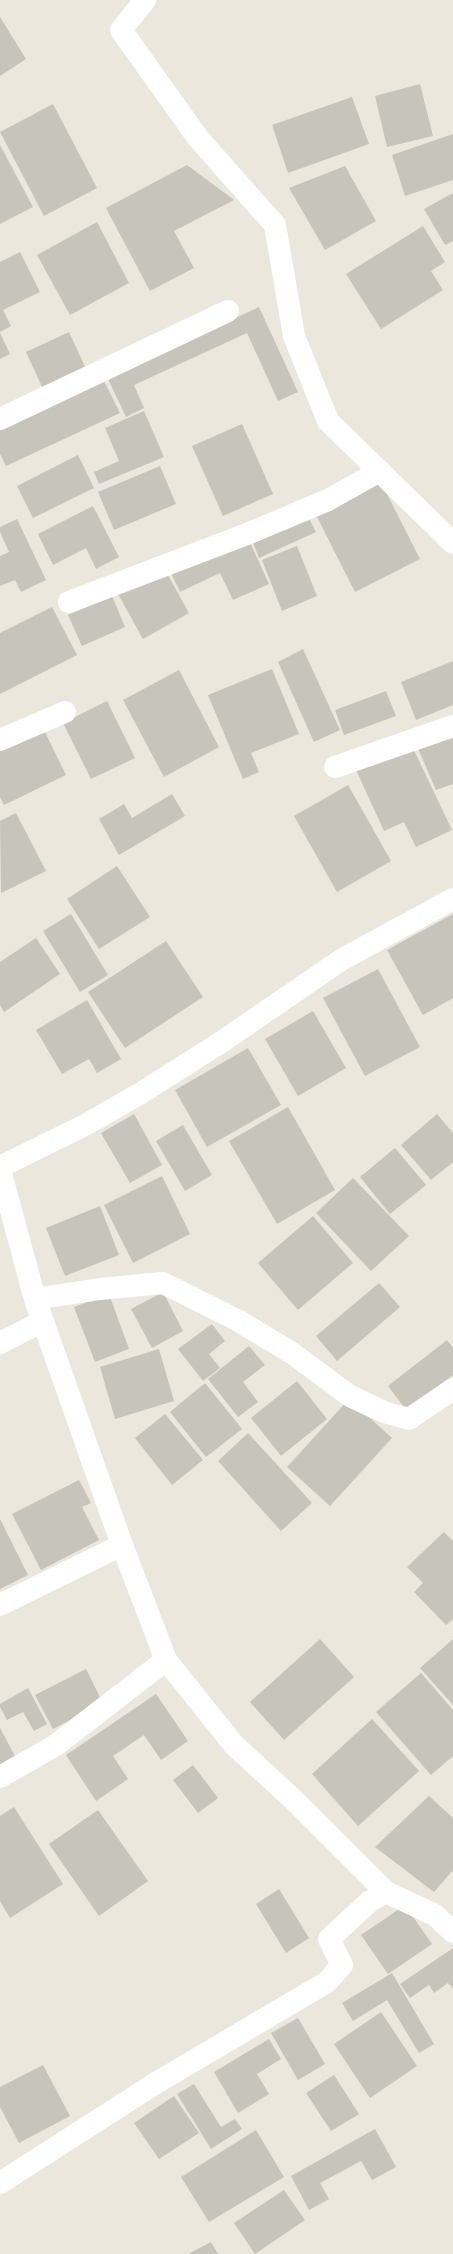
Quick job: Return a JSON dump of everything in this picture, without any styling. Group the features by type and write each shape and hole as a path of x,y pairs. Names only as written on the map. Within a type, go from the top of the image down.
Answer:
{"street":[{"path":"145,0 122,30 198,138 275,225 294,336 328,421 453,543"},
{"path":"0,419 228,311"},
{"path":"69,602 247,534 328,500 380,471"},
{"path":"0,740 66,712"},
{"path":"335,767 453,726"},
{"path":"0,1167 86,1125 141,1093 220,1043 341,960 453,899"},
{"path":"0,1170 35,1299 122,1545 166,1660 234,1745 296,1802 386,1892 435,1915 453,1932"},
{"path":"35,1299 100,1289 163,1283 237,1320 292,1353 350,1396 384,1412 409,1420 453,1389"},
{"path":"0,1342 43,1321"},
{"path":"0,1605 122,1545"},
{"path":"0,1777 56,1745 166,1660"},
{"path":"0,2183 156,2083 327,1982 342,1965 329,1939 370,1901 386,1892"}],"building":[{"path":"0,17 26,59 0,76"},
{"path":"420,84 433,136 387,147 375,96"},
{"path":"352,97 369,144 288,173 272,125"},
{"path":"53,104 97,188 44,216 0,132"},
{"path":"453,134 453,180 405,196 392,155"},
{"path":"0,145 33,207 0,224"},
{"path":"187,165 234,200 174,231 194,268 150,291 106,208"},
{"path":"345,166 376,221 325,250 289,188"},
{"path":"453,193 453,241 445,245 424,209"},
{"path":"97,222 129,283 70,315 37,255"},
{"path":"423,226 445,262 431,271 443,290 381,329 346,274"},
{"path":"20,252 40,292 3,310 11,326 0,332 0,262"},
{"path":"259,307 298,392 278,401 247,333 134,385 144,408 126,417 107,377"},
{"path":"69,332 87,371 44,391 26,352"},
{"path":"0,333 10,354 0,359"},
{"path":"104,381 120,413 6,466 0,454 0,430"},
{"path":"144,411 164,457 99,484 94,472 119,461 105,428"},
{"path":"242,424 273,494 223,516 192,446"},
{"path":"78,455 94,488 33,518 17,486"},
{"path":"160,466 176,504 114,530 98,492"},
{"path":"380,480 420,559 355,592 315,513"},
{"path":"93,506 119,557 96,569 86,548 53,565 38,534"},
{"path":"307,515 316,532 259,558 252,540"},
{"path":"17,519 46,580 21,592 15,580 0,586 0,556 9,552 0,532 0,527"},
{"path":"248,538 269,584 233,600 220,573 180,592 171,573"},
{"path":"297,546 317,596 282,611 262,560"},
{"path":"164,568 189,613 143,639 118,594"},
{"path":"112,596 125,627 82,646 68,615"},
{"path":"52,607 77,655 0,694 0,633"},
{"path":"303,649 340,730 314,742 278,662"},
{"path":"453,661 453,705 416,720 401,682"},
{"path":"272,669 299,734 251,753 259,772 243,779 208,695"},
{"path":"179,670 219,747 164,777 123,700"},
{"path":"386,691 396,716 344,735 335,710"},
{"path":"107,701 135,758 91,779 63,723"},
{"path":"43,728 66,775 4,805 0,797 0,749"},
{"path":"453,731 453,784 436,790 416,744"},
{"path":"411,744 452,830 416,847 404,822 384,831 356,770"},
{"path":"348,785 391,861 337,892 294,816"},
{"path":"172,794 185,816 119,855 99,819 124,804 132,818"},
{"path":"16,813 46,871 1,893 0,821"},
{"path":"117,866 150,917 99,949 67,899"},
{"path":"71,914 108,975 80,992 43,931"},
{"path":"453,914 453,998 423,1015 387,950"},
{"path":"36,938 60,974 4,1012 0,1005 0,962"},
{"path":"166,941 203,997 125,1048 88,992"},
{"path":"378,969 420,1047 365,1076 323,998"},
{"path":"87,1000 121,1059 97,1073 89,1059 62,1074 36,1030"},
{"path":"313,1011 346,1068 298,1096 265,1039"},
{"path":"248,1048 281,1105 207,1147 175,1090"},
{"path":"288,1107 335,1190 277,1224 229,1141"},
{"path":"134,1114 162,1165 130,1183 101,1133"},
{"path":"437,1114 453,1133 453,1162 431,1180 401,1145"},
{"path":"183,1125 212,1175 185,1191 156,1141"},
{"path":"395,1148 426,1185 390,1214 360,1177"},
{"path":"162,1176 190,1234 133,1263 104,1205"},
{"path":"353,1178 409,1236 371,1271 316,1213"},
{"path":"100,1206 119,1255 65,1276 46,1228"},
{"path":"313,1216 353,1263 298,1310 258,1263"},
{"path":"379,1283 400,1307 337,1361 316,1336"},
{"path":"163,1292 183,1331 152,1348 131,1309"},
{"path":"109,1294 129,1349 95,1362 74,1307"},
{"path":"212,1324 225,1341 209,1354 220,1368 203,1381 178,1349"},
{"path":"447,1340 453,1348 453,1375 407,1411 388,1386"},
{"path":"249,1346 265,1365 243,1382 258,1402 238,1417 208,1379"},
{"path":"159,1349 174,1401 115,1419 100,1367"},
{"path":"297,1381 327,1419 281,1456 251,1418"},
{"path":"205,1383 242,1429 206,1457 170,1412"},
{"path":"349,1399 392,1438 330,1506 287,1467"},
{"path":"165,1414 203,1460 172,1485 135,1438"},
{"path":"248,1433 312,1503 281,1531 218,1461"},
{"path":"79,1480 91,1503 82,1507 99,1540 41,1570 12,1514"},
{"path":"0,1519 28,1575 0,1589"},
{"path":"444,1532 453,1541 453,1619 446,1625 414,1592 423,1583 407,1567"},
{"path":"320,1639 354,1677 284,1740 250,1702"},
{"path":"453,1639 453,1705 420,1668"},
{"path":"86,1669 103,1703 53,1729 35,1695"},
{"path":"421,1673 453,1710 453,1756 431,1775 376,1712"},
{"path":"28,1688 47,1724 34,1731 23,1712 7,1720 0,1707 0,1704"},
{"path":"156,1694 188,1741 161,1760 144,1735 113,1756 128,1779 96,1801 66,1755"},
{"path":"372,1719 419,1771 358,1826 312,1774"},
{"path":"0,1728 17,1760 0,1769"},
{"path":"193,1765 218,1798 198,1813 173,1780"},
{"path":"429,1796 453,1818 453,1870 434,1892 375,1847"},
{"path":"14,1807 63,1884 10,1918 0,1901 0,1816"},
{"path":"98,1810 148,1881 99,1916 49,1844"},
{"path":"279,1889 309,1938 286,1953 256,1904"},
{"path":"405,1905 432,1944 388,1974 361,1935"},
{"path":"453,1948 453,1989 448,1983 434,1993 429,1985 410,1998 400,1984"},
{"path":"392,1973 434,2044 419,2053 387,2000 353,2021 342,2003"},
{"path":"381,2012 417,2066 370,2098 334,2044"},
{"path":"298,2018 325,2064 298,2080 271,2033"},
{"path":"269,2039 281,2059 257,2074 269,2094 238,2113 214,2072"},
{"path":"43,2065 70,2116 19,2143 0,2107 0,2087"},
{"path":"334,2075 359,2114 331,2131 306,2093"},
{"path":"194,2084 221,2127 235,2119 242,2129 211,2149 177,2094"},
{"path":"174,2096 199,2133 159,2159 134,2123"},
{"path":"375,2129 396,2167 372,2180 361,2161 320,2183 329,2199 309,2210 291,2176"},
{"path":"256,2130 284,2177 209,2222 181,2177"},
{"path":"284,2190 305,2220 255,2254 234,2223"},
{"path":"211,2242 218,2254 188,2254"}]}
